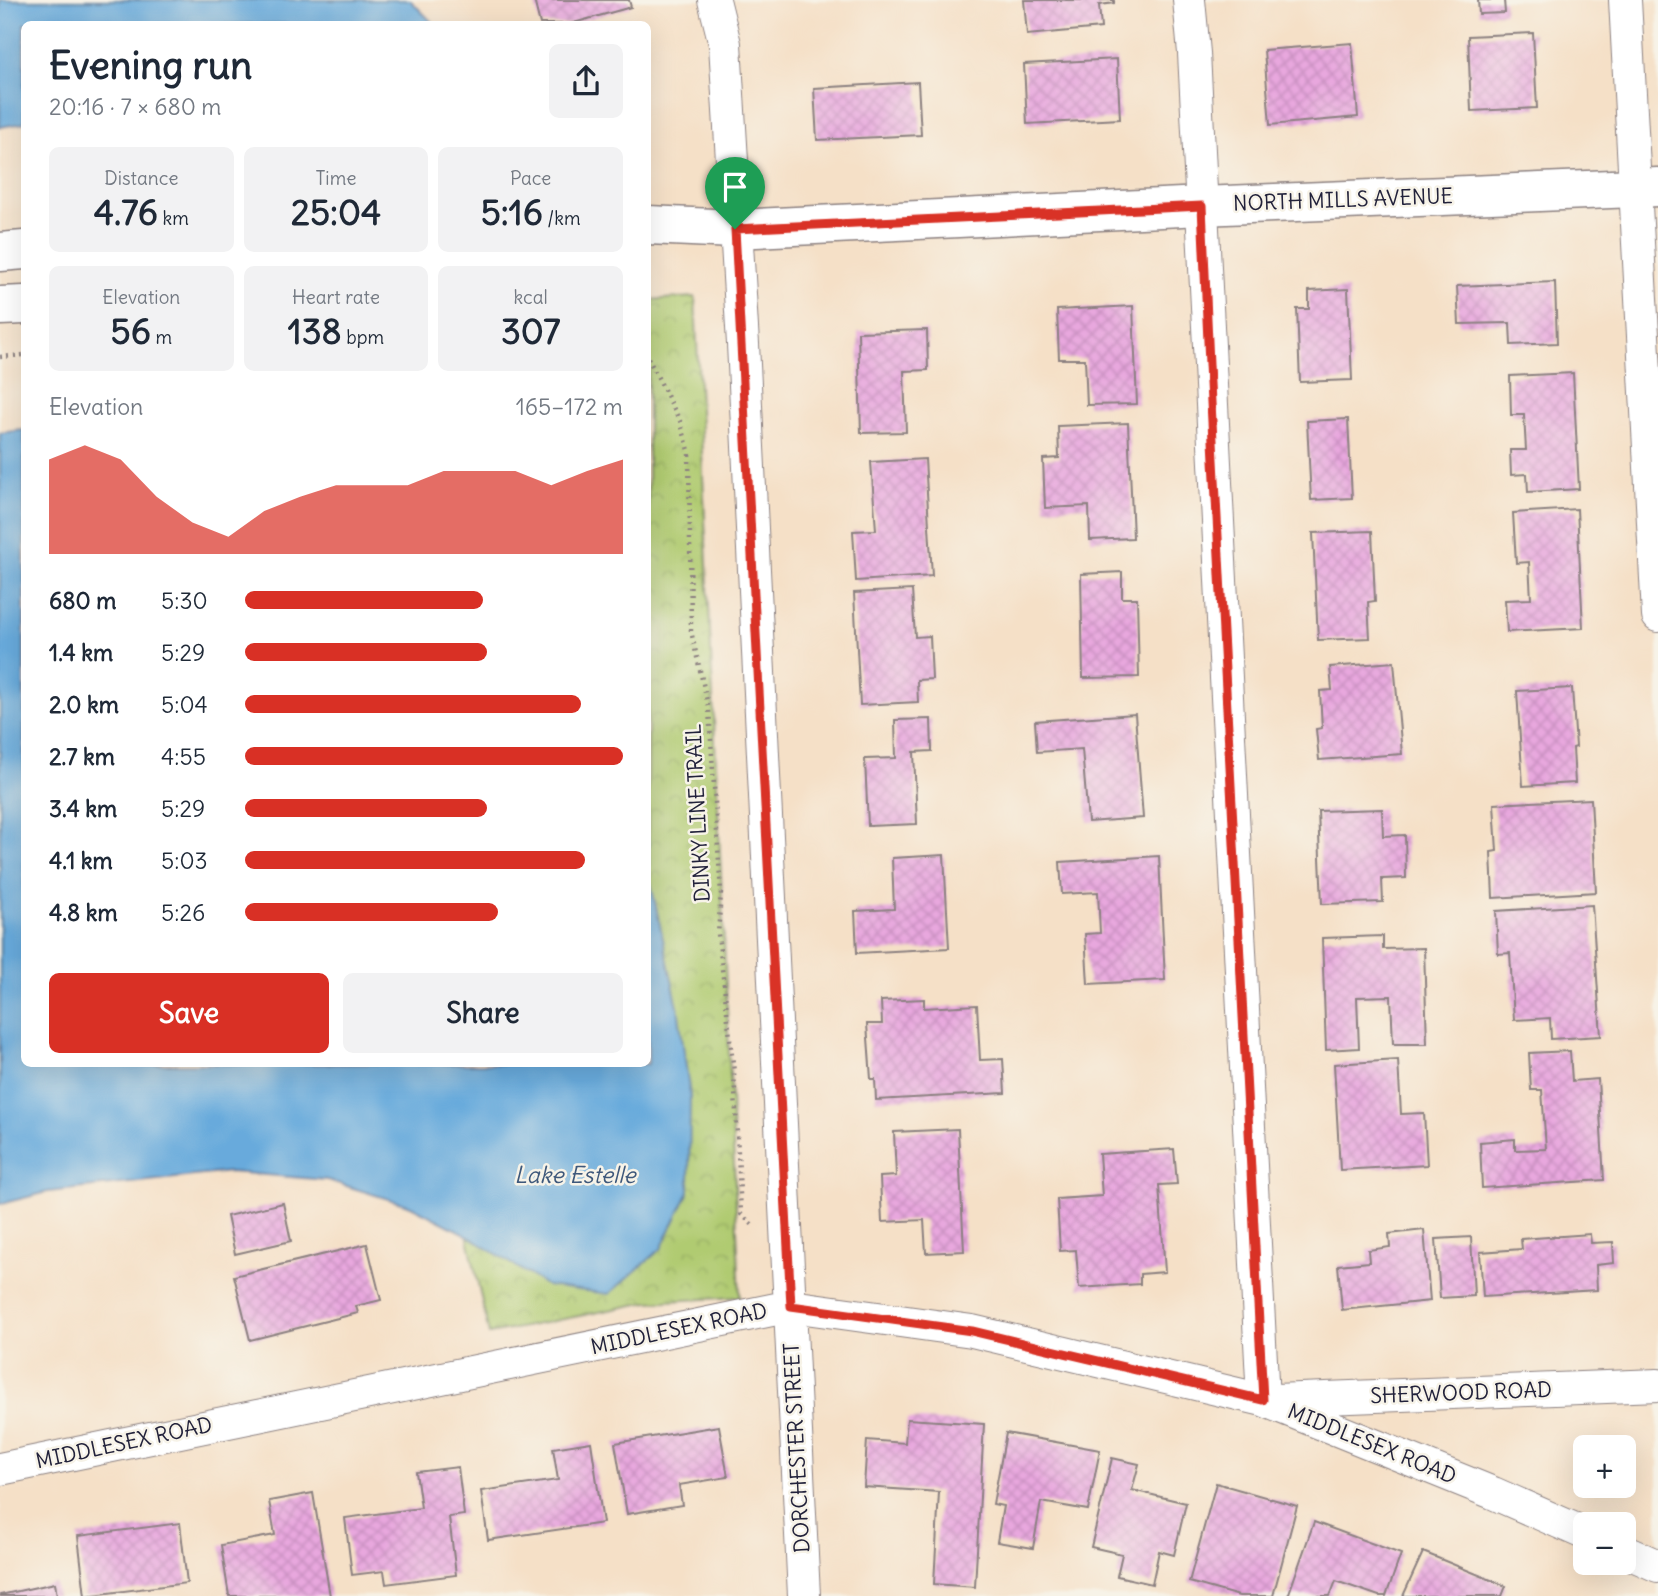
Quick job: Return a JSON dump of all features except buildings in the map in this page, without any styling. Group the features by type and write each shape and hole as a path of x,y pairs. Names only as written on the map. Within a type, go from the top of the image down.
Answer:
{"main road":[{"name":"NORTH MILLS AVENUE","path":"651,225 735,229 1647,187"},
{"name":"NORTH MILLS AVENUE","path":"651,245 735,229"},
{"path":"0,252 21,250"},
{"path":"0,306 21,305"}],"street":[{"name":"DORCHESTER STREET","path":"715,0 725,44 804,1596"},
{"path":"1189,0 1194,53 1263,1400"},
{"path":"1625,0 1647,187 1658,616"},
{"name":"MIDDLESEX ROAD","path":"0,1469 791,1306 972,1331 1263,1400 1573,1528"},
{"name":"SHERWOOD ROAD","path":"1263,1400 1658,1385"},
{"path":"1636,1556 1658,1566"}],"path":[{"path":"0,356 21,355"},
{"name":"DINKY LINE TRAIL","path":"651,364 680,421 689,450 691,631 709,710 721,893 718,934 734,1072 741,1214 788,1256"}],"green space":[{"path":"695,297 740,1297 649,1302 489,1334 431,1067 651,1067 651,300"}],"water":[{"path":"0,0 410,0 431,21 21,21 21,124 0,127"},
{"name":"Lake Estelle","path":"21,430 21,1067 651,1067 651,884 678,1007 690,1096 689,1192 661,1249 609,1294 547,1286 465,1234 411,1206 327,1180 230,1172 48,1192 0,1204 0,433"}],"route":[{"path":"1202,206 1263,1400 972,1331 791,1306 735,229 1202,206"}]}
